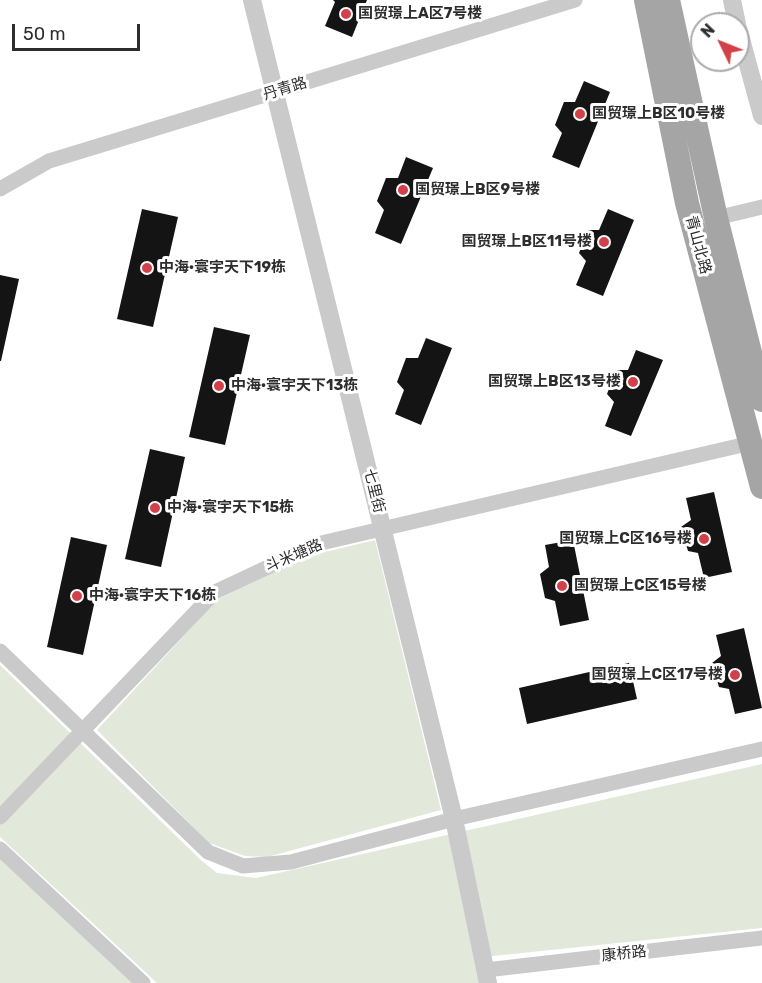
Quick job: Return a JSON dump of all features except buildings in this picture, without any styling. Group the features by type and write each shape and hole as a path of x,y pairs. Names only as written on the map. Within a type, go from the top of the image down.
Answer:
{"main road":[{"name":"青山北路","path":"646,0 687,203 762,487"},
{"name":"青山北路","path":"668,0 716,218 762,400"}],"street":[{"name":"七里街","path":"252,0 454,819 487,976"},
{"name":"丹青路","path":"0,189 48,161 575,0"},
{"path":"750,71 762,116"},
{"path":"716,218 762,207"},
{"name":"斗米塘路","path":"0,817 215,592 317,544 751,443"},
{"path":"0,651 208,852 243,866 291,862 454,819 762,749"},
{"path":"0,849 143,983"},
{"name":"康桥路","path":"487,976 762,938"}],"shaded area":[{"path":"375,540 441,810 267,857 245,856 209,843 97,730 217,600 284,567 321,553"},
{"path":"0,665 217,873 256,878 762,764 762,928 474,958 480,983 157,983 0,837"},
{"path":"0,858 133,983 0,983"}],"place":[{"name":"国贸璟上A区7号楼","path":"346,14"},
{"name":"国贸璟上B区10号楼","path":"580,114"},
{"name":"国贸璟上B区9号楼","path":"403,190"},
{"name":"国贸璟上B区11号楼","path":"604,242"},
{"name":"中海·寰宇天下19栋","path":"147,268"},
{"name":"国贸璟上B区13号楼","path":"633,382"},
{"name":"中海·寰宇天下13栋","path":"219,386"},
{"name":"中海·寰宇天下15栋","path":"155,508"},
{"name":"国贸璟上C区16号楼","path":"704,539"},
{"name":"国贸璟上C区15号楼","path":"562,586"},
{"name":"中海·寰宇天下16栋","path":"77,596"},
{"name":"国贸璟上C区17号楼","path":"735,675"}]}
